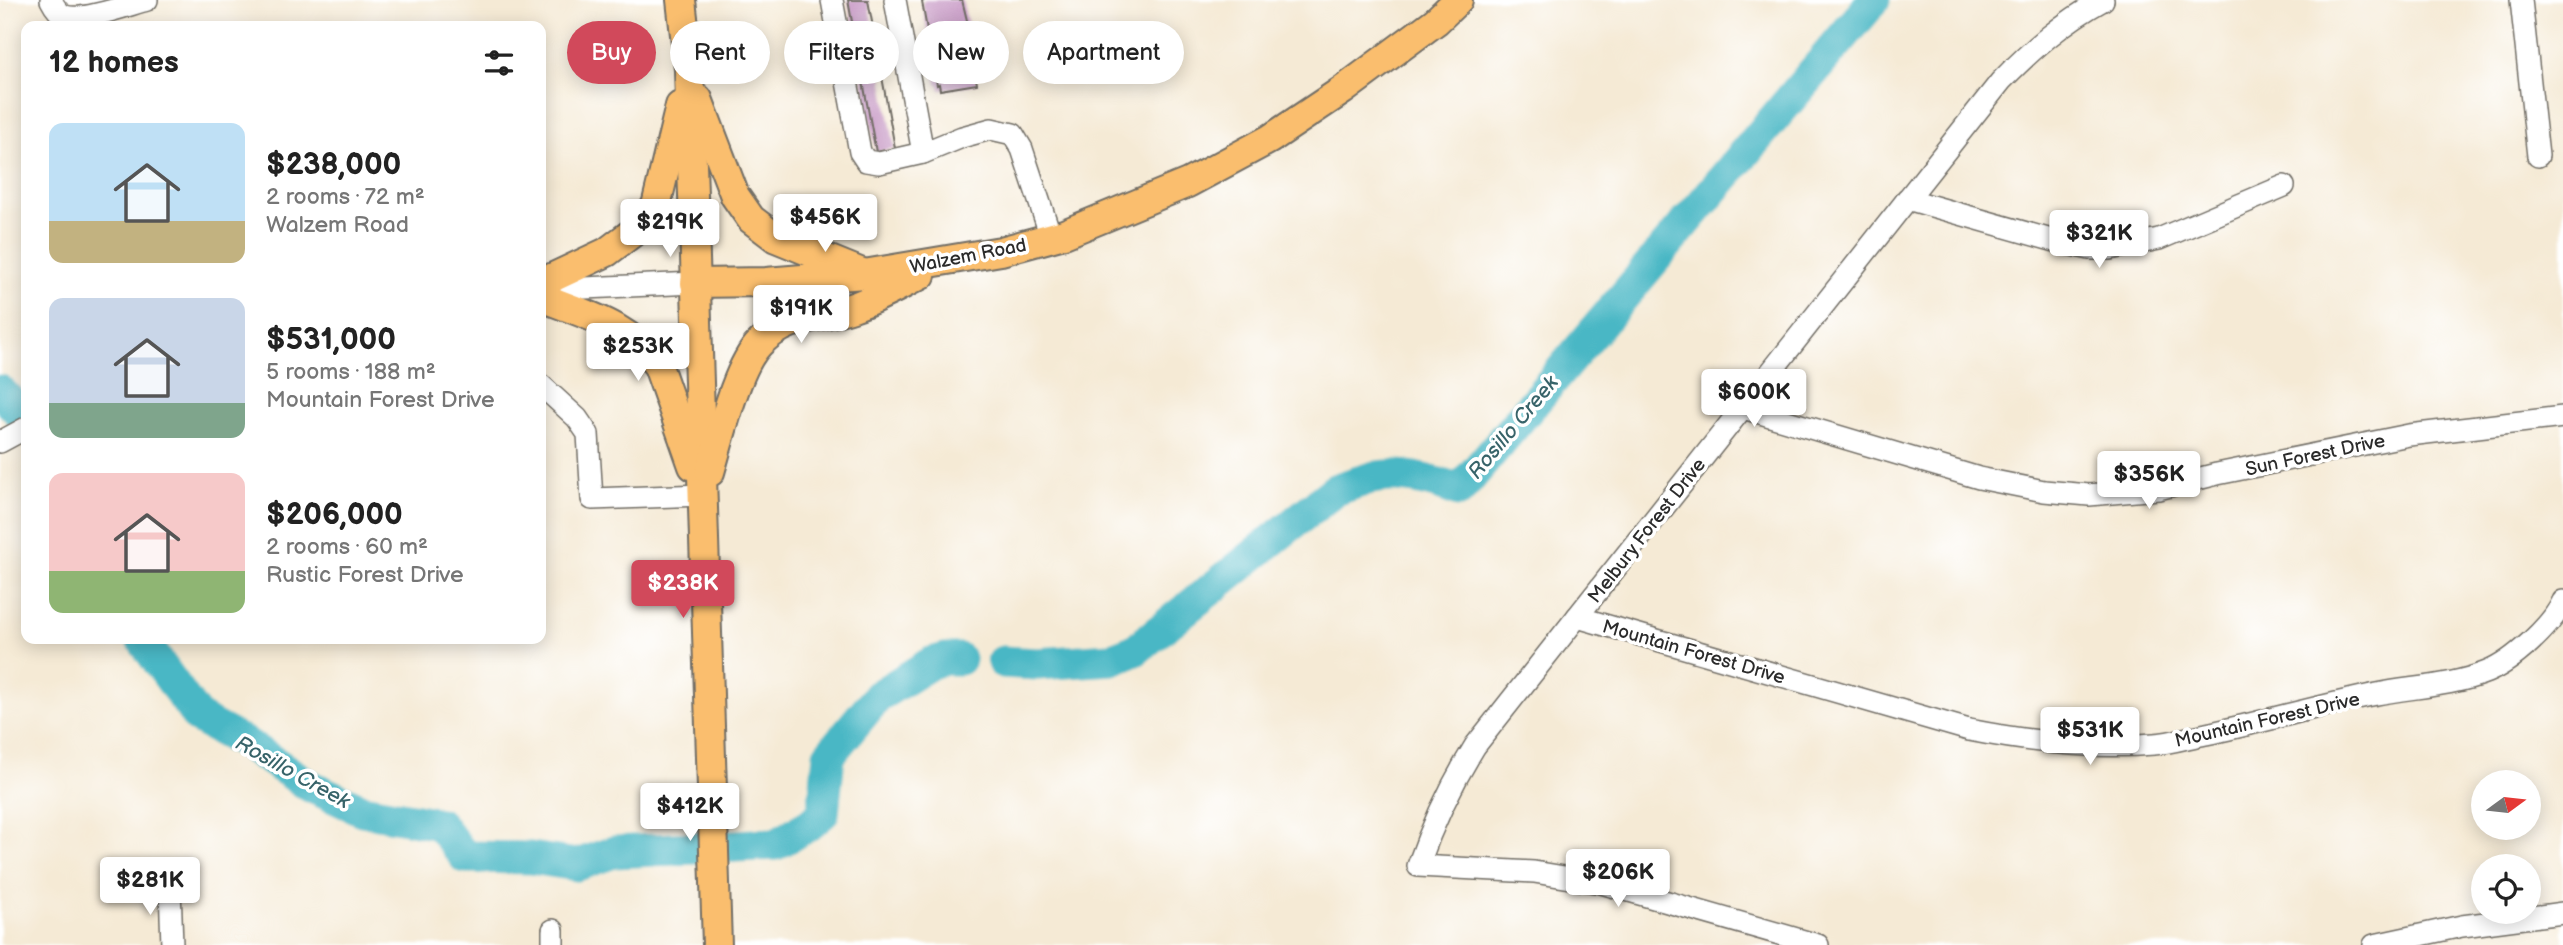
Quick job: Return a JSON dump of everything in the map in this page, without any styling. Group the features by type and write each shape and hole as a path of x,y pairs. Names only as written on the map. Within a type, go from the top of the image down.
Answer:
{"main road":[{"path":"681,0 683,21"},
{"name":"Walzem Road","path":"695,283 766,282 864,274 1000,251 1064,234 1188,183 1270,139 1353,83 1436,21 1458,0"},
{"path":"546,281 607,252 640,227 656,206 685,84"},
{"path":"689,84 717,943"},
{"path":"694,84 704,119 735,196 751,219 776,238 864,274"},
{"path":"703,495 736,383 759,343 803,317 853,307 957,258"},
{"path":"546,299 622,330 648,351 658,366 703,495"}],"street":[{"path":"51,0 63,16 77,18 147,0"},
{"path":"832,0 860,152 866,161 879,163 923,153 962,137 991,129 1013,134 1022,149 1051,237"},
{"path":"895,0 923,153"},
{"name":"Melbury Forest Drive","path":"1812,944 1601,883 1534,872 1418,866 1436,816 1453,780 1475,746 1907,199 2001,81 2030,51 2061,25 2103,0"},
{"path":"2521,0 2538,156"},
{"path":"1907,199 2062,243 2090,249 2110,249 2159,239 2284,186"},
{"path":"546,290 695,283"},
{"path":"546,390 577,418 588,435 592,499 703,495"},
{"name":"Sun Forest Drive","path":"1743,408 1979,478 2043,491 2089,495 2158,489 2217,474 2409,435 2563,417"},
{"path":"0,442 21,431"},
{"name":"Mountain Forest Drive","path":"1577,617 1969,730 2008,738 2102,746 2157,744 2266,722 2378,694 2464,680 2488,672 2514,657 2531,641 2563,601"},
{"path":"170,888 172,945"},
{"path":"2374,945 2462,936 2563,913"}],"building":[{"path":"848,0 868,0 872,21 852,21"},
{"path":"962,0 967,21 925,21 922,2"},
{"path":"863,84 883,84 895,148 876,152"},
{"path":"939,84 977,84 940,90"}],"waterway":[{"name":"Rosillo Creek","path":"1003,662 1037,664 1112,659 1135,650 1335,490 1372,478 1405,476 1459,491 1874,0"},
{"name":"Rosillo Creek","path":"0,391 21,414"},
{"name":"Rosillo Creek","path":"146,644 198,718 248,745 310,786 362,810 439,824 465,857 531,858 577,865 614,852 776,844 809,825 823,813 829,755 878,696 931,663 959,659"}]}
